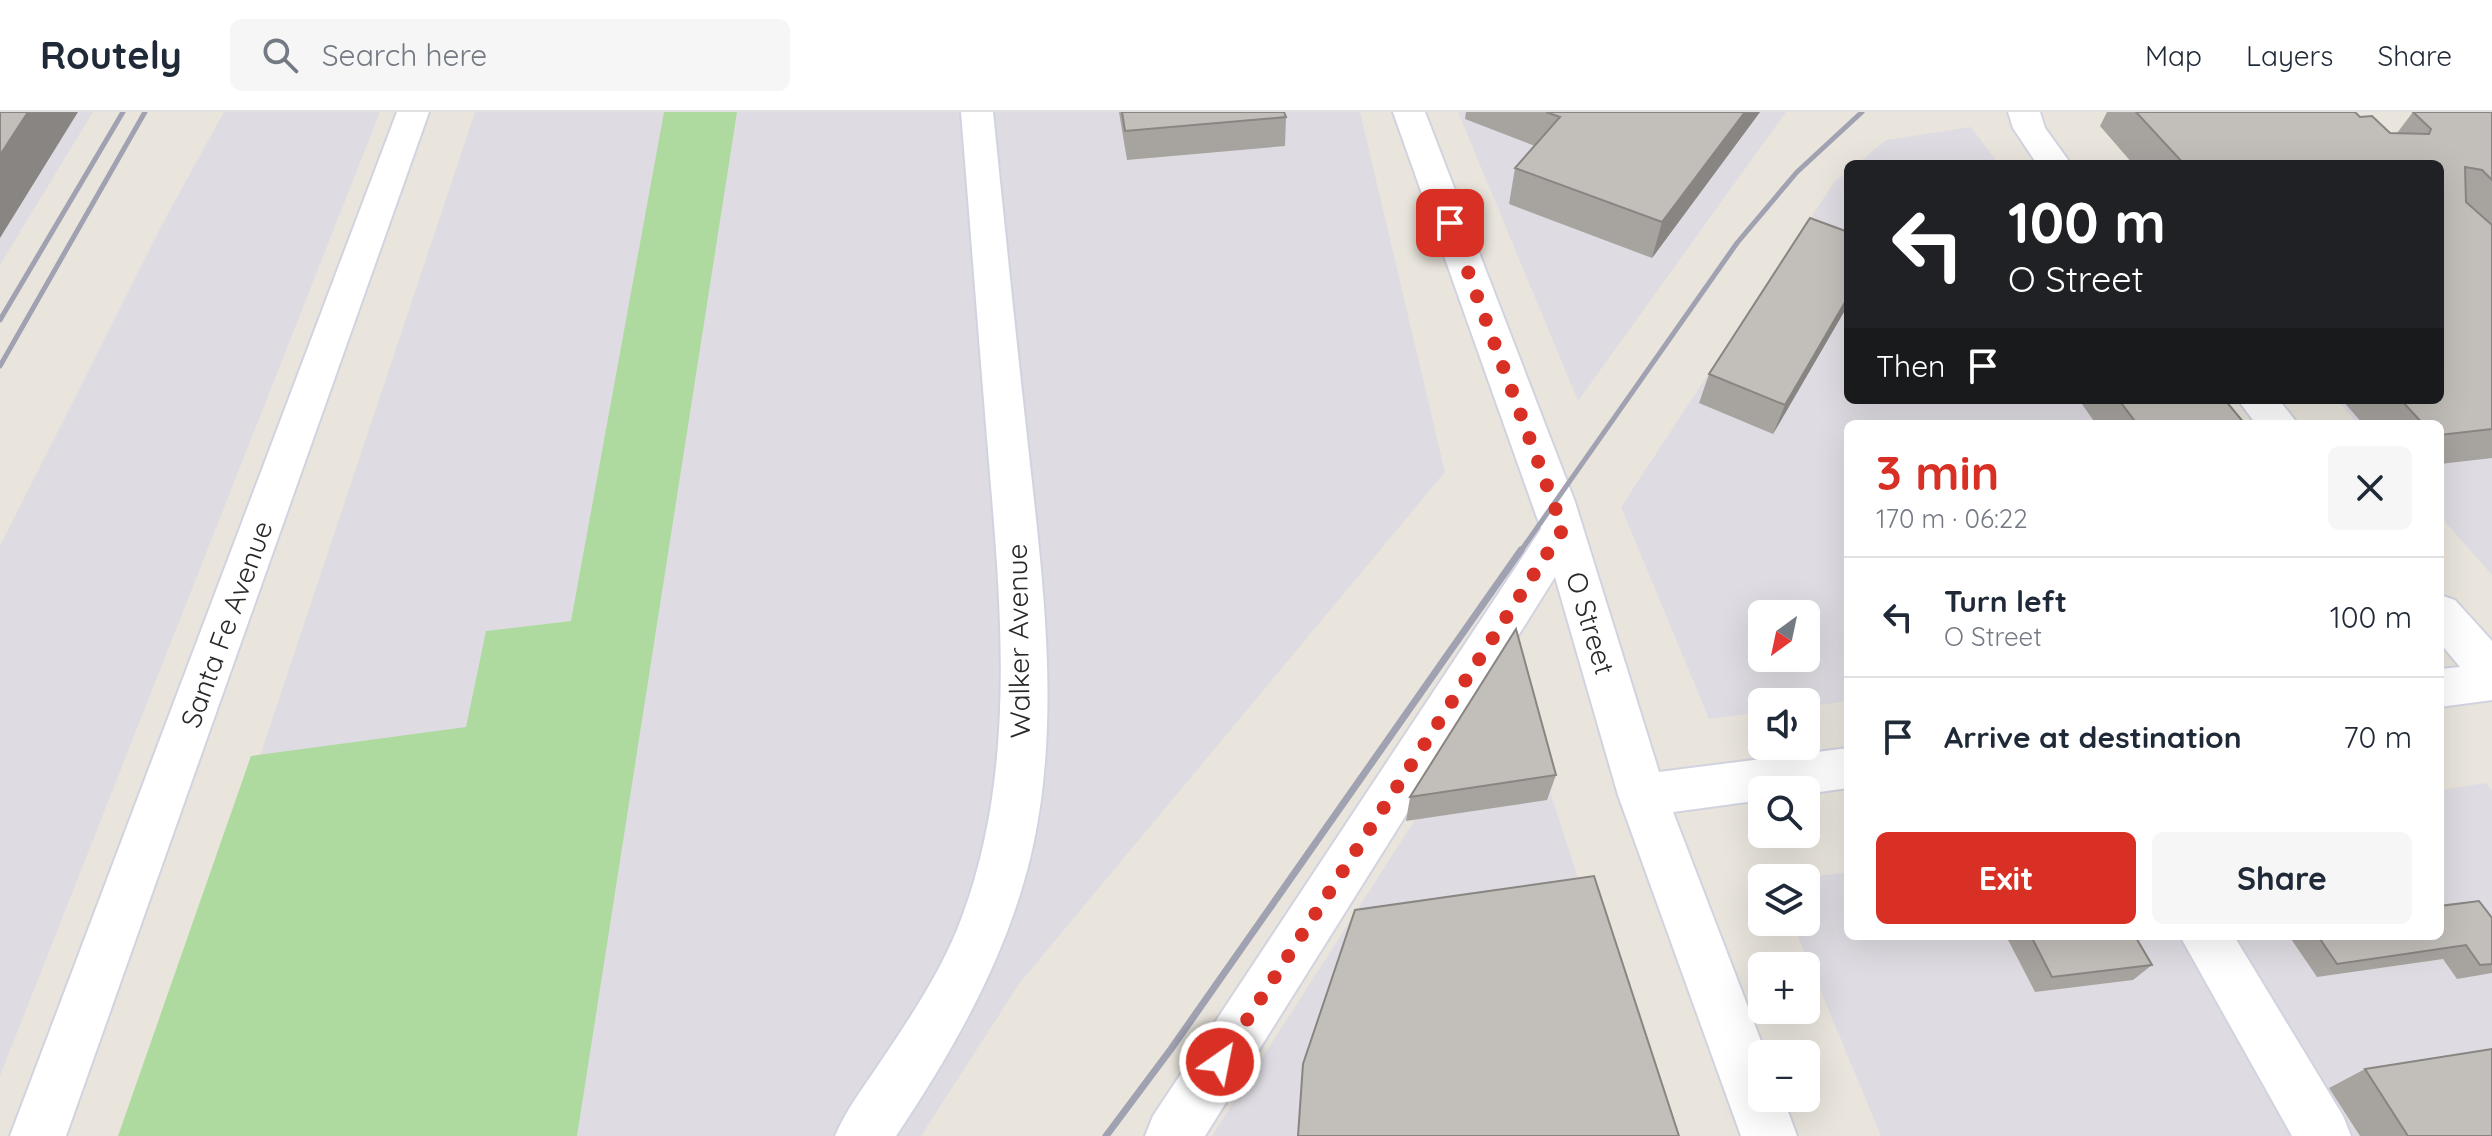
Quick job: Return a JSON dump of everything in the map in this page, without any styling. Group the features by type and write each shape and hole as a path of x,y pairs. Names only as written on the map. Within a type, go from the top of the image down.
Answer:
{"street":[{"name":"Santa Fe Avenue","path":"38,1136 413,112"},
{"name":"Walker Avenue","path":"863,1136 926,1038 987,917 1009,832 1019,760 1023,607 977,112"},
{"name":"O Street","path":"1409,112 1563,529 1642,795 1769,1136"},
{"path":"2024,112 2029,128 2051,160"},
{"path":"2260,404 2274,420"},
{"path":"1183,1129 1563,529"},
{"path":"2444,617 2492,672"},
{"path":"2444,687 2492,681"},
{"path":"1642,795 1844,769"},
{"path":"2208,940 2323,1136"}],"shaded area":[{"path":"0,112 93,112 0,265"},
{"path":"224,112 380,112 0,1076 0,546 166,217"},
{"path":"475,112 1360,112 1445,472 1019,984 921,1136 133,1136"},
{"path":"1458,112 1786,112 1578,401"},
{"path":"1971,127 1996,160 1862,160 1886,140"},
{"path":"1844,174 1844,404 2188,404 2201,420 1844,420 1844,702 1820,705 1820,688 1748,688 1748,714 1709,719 1621,507 1835,181"},
{"path":"2492,278 2492,575 2444,521 2444,420 2354,420 2340,404 2444,404 2444,391"},
{"path":"1511,670 1661,1136 1212,1136"},
{"path":"2486,783 2492,790 2492,1136 2353,1136 2232,940 2444,940 2444,789"},
{"path":"1844,873 1844,940 2182,940 2298,1136 1881,1136 1820,989 1820,952 1804,952 1798,936 1820,936 1820,876"}],"green space":[{"path":"664,112 737,112 577,1136 118,1136 251,756 466,727 486,631 571,621"}],"building":[{"path":"0,112 28,112 0,155"},
{"path":"1122,112 1284,112 1286,117 1125,131"},
{"path":"1546,112 1745,112 1662,222 1515,168 1560,117"},
{"path":"2136,112 2355,112 2360,117 2372,116 2390,133 2429,134 2431,129 2413,112 2492,112 2492,180 2482,170 2465,167 2466,202 2492,225 2492,429 2444,435 2444,420 2419,420 2405,404 2444,404 2444,160 2180,160"},
{"path":"1810,218 1844,231 1844,304 1785,405 1709,374"},
{"path":"2122,404 2228,404 2242,420 2134,420"},
{"path":"1516,629 1556,775 1410,797"},
{"path":"1594,876 1679,1136 1298,1136 1303,1064 1355,910"},
{"path":"2479,901 2492,918 2492,964 2480,965 2466,945 2337,964 2321,940 2444,940 2444,905"},
{"path":"2033,940 2137,940 2152,965 2052,977"},
{"path":"2492,1049 2492,1136 2408,1136 2365,1069"}],"railway":[{"path":"0,320 123,112"},
{"path":"0,366 145,112"},
{"path":"1520,552 1737,243 1797,172 1862,112"},
{"path":"1106,1136 1171,1049 1521,550"}],"route":[{"path":"1220,1062 1563,529 1450,223"}]}
